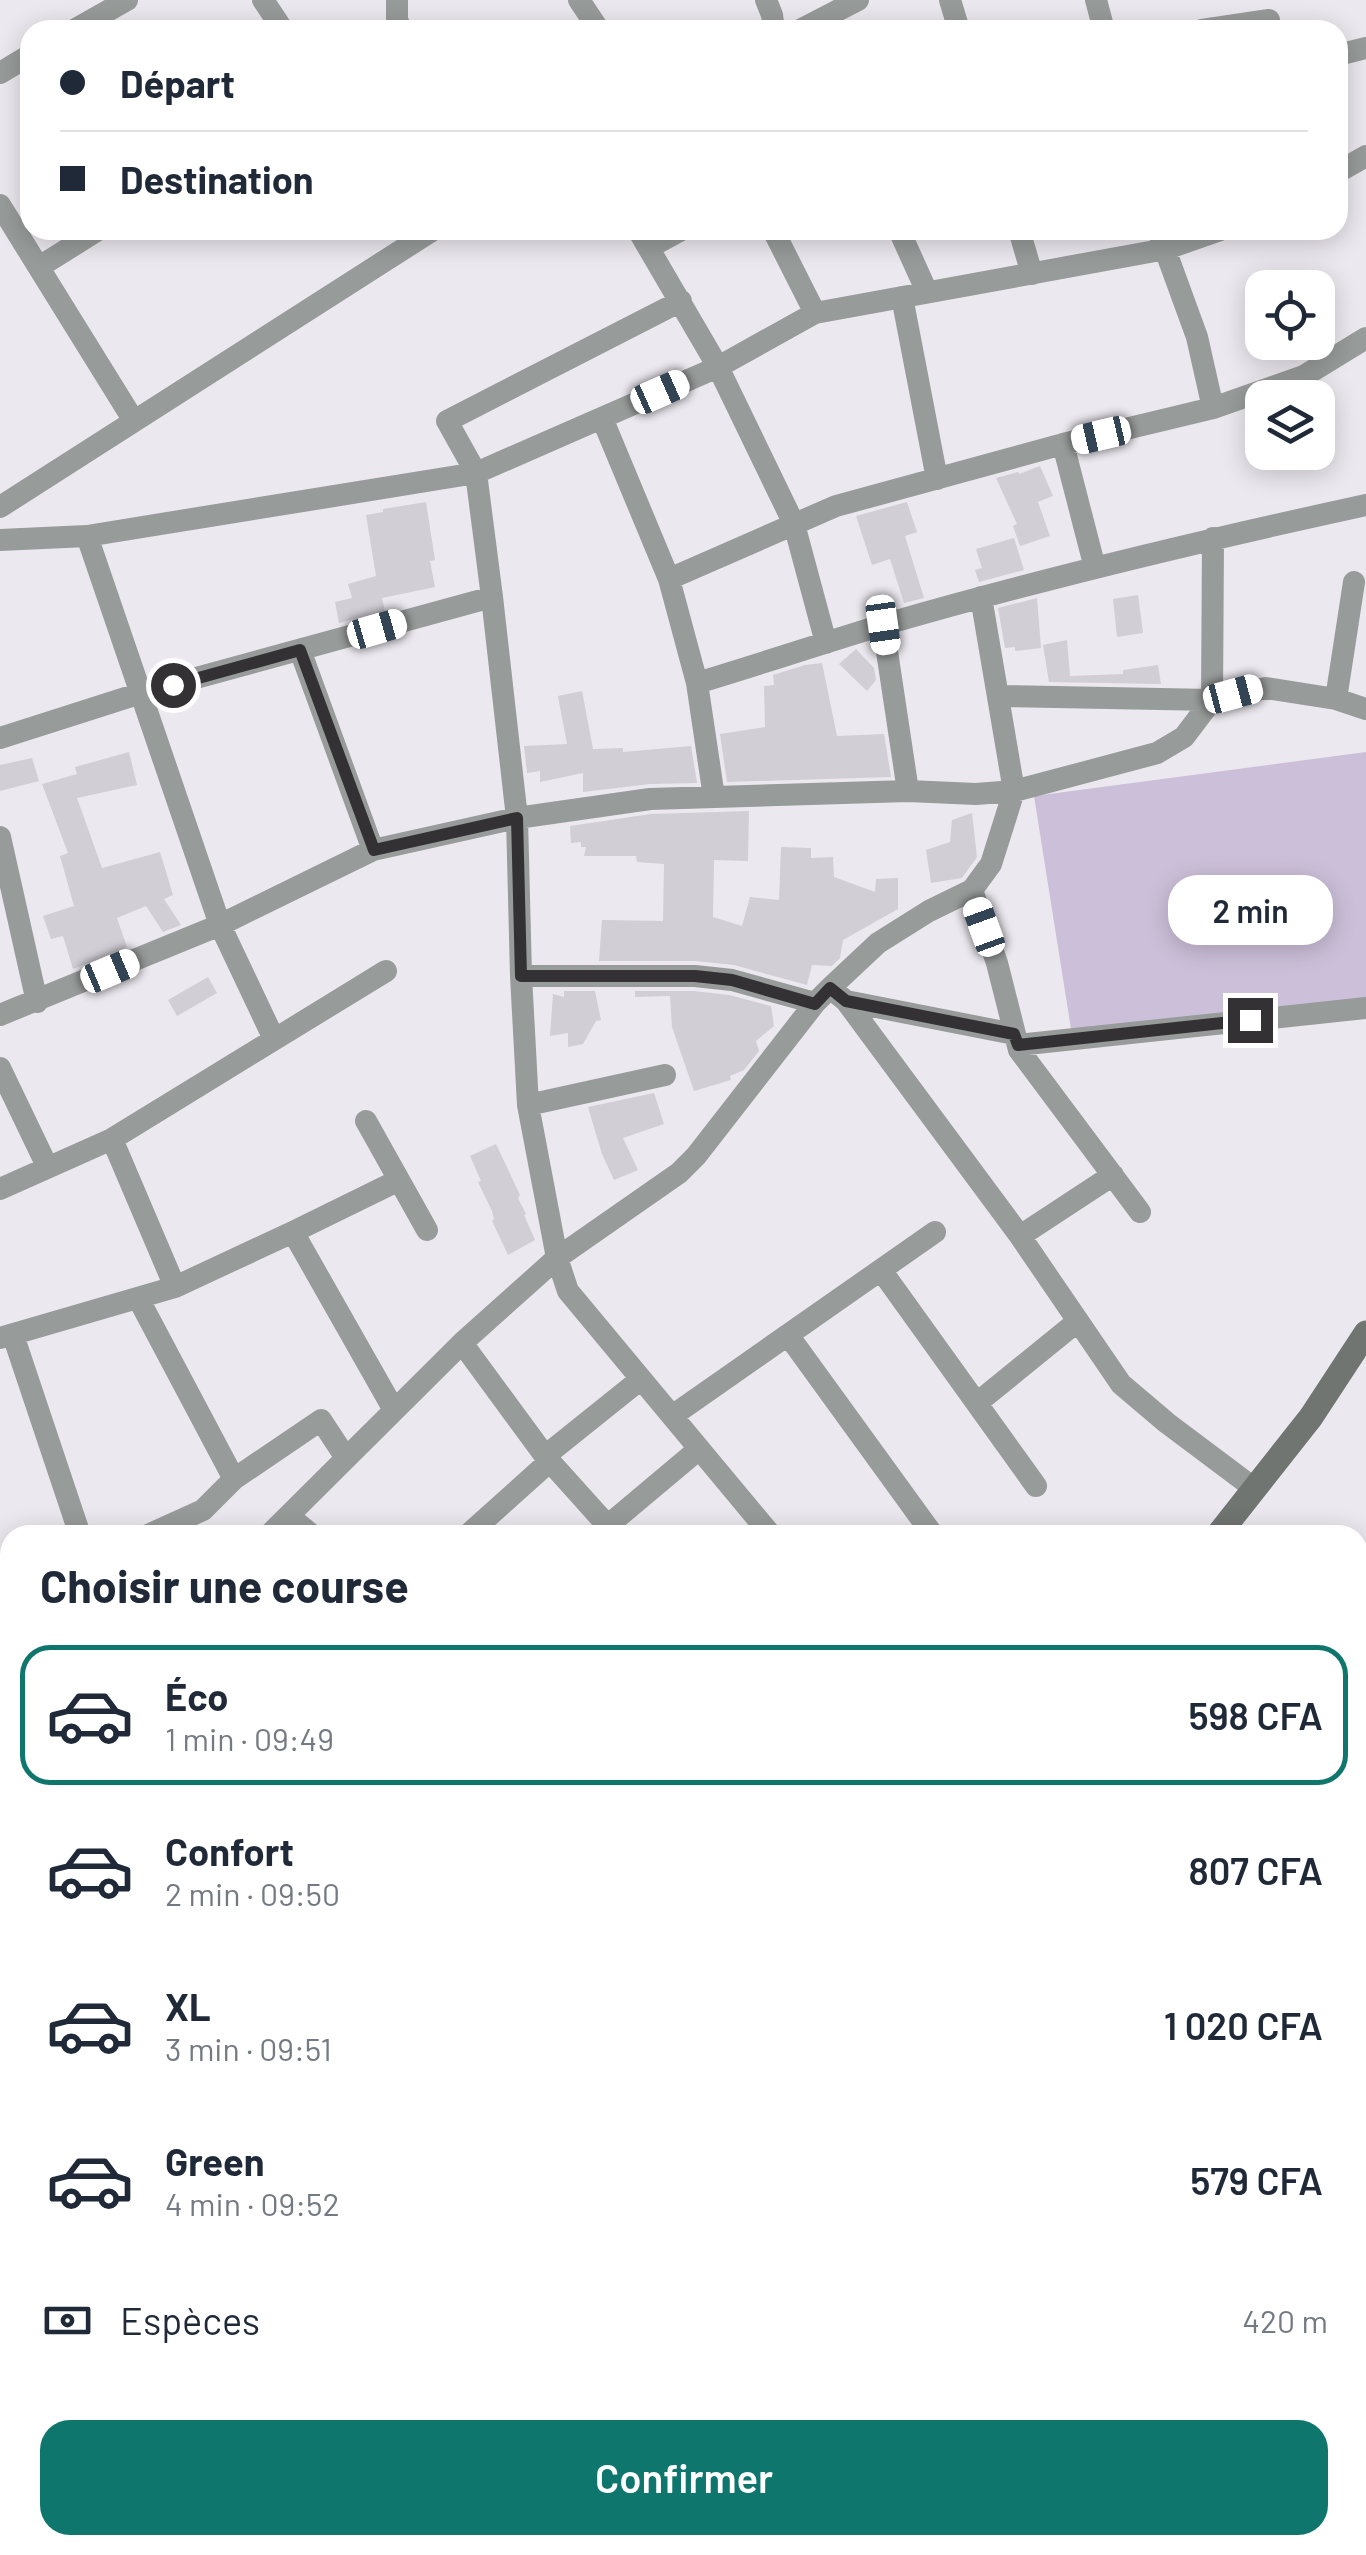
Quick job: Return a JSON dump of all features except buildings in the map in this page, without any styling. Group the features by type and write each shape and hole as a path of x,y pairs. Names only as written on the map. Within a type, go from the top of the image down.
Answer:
{"street":[{"path":"91,20 126,0"},
{"path":"819,20 858,0"},
{"path":"0,205 20,238"},
{"path":"21,240 134,421"},
{"path":"38,267 82,240"},
{"path":"0,506 417,240"},
{"path":"645,240 718,367 794,524 826,643"},
{"path":"778,240 815,313"},
{"path":"904,240 927,292"},
{"path":"1023,240 1032,274"},
{"path":"3,535 87,536 476,473 718,367 815,313 1032,274 1162,240 1197,337 1213,408"},
{"path":"902,297 937,480"},
{"path":"681,301 447,421 476,473 517,818 528,1105 557,1258 568,1290 762,1525"},
{"path":"669,580 836,506 1213,408 1304,376 1366,338"},
{"path":"602,418 669,580 697,683 714,797"},
{"path":"1063,444 1095,568"},
{"path":"697,683 982,598 1213,538 1366,505"},
{"path":"87,536 220,924 274,1040"},
{"path":"0,1015 220,924 374,850 517,818 650,799 1014,791 1157,753 1184,737 1212,700 1213,538"},
{"path":"1336,699 1354,582"},
{"path":"0,738 141,694 492,597"},
{"path":"280,1525 462,1343 557,1258 679,1173 878,943 972,890 992,864 1014,791 982,598"},
{"path":"883,625 908,791"},
{"path":"300,650 374,850"},
{"path":"1000,696 1212,700 1266,688 1336,699 1366,709"},
{"path":"0,838 37,1002"},
{"path":"972,890 998,963 1016,1040 1140,1212"},
{"path":"0,1189 112,1138 386,971"},
{"path":"521,976 695,976 732,980 830,997 1016,1040 1366,1008"},
{"path":"830,997 1020,1236 1121,1384 1254,1489"},
{"path":"0,1068 47,1166"},
{"path":"528,1105 665,1075"},
{"path":"366,1121 427,1230"},
{"path":"112,1138 175,1286"},
{"path":"1020,1236 1113,1175"},
{"path":"76,1525 6,1336 175,1286 398,1180"},
{"path":"293,1232 394,1410"},
{"path":"672,1416 935,1232"},
{"path":"882,1270 1036,1486"},
{"path":"138,1298 234,1479"},
{"path":"976,1403 1078,1320"},
{"path":"1226,1525 1311,1417 1366,1333"},
{"path":"788,1335 926,1525"},
{"path":"462,1343 601,1525"},
{"path":"478,1525 548,1458 641,1379"},
{"path":"172,1525 203,1510 234,1479 321,1420 346,1458"},
{"path":"615,1525 699,1448"},
{"path":"290,1516 300,1525"}],"shaded area":[{"path":"1366,752 1366,1001 1071,1029 1034,796"}],"route":[{"path":"173,685 300,650 374,850 517,818 521,976 695,976 732,980 815,1004 830,988 846,1001 1014,1034 1018,1045 1250,1020"}]}
